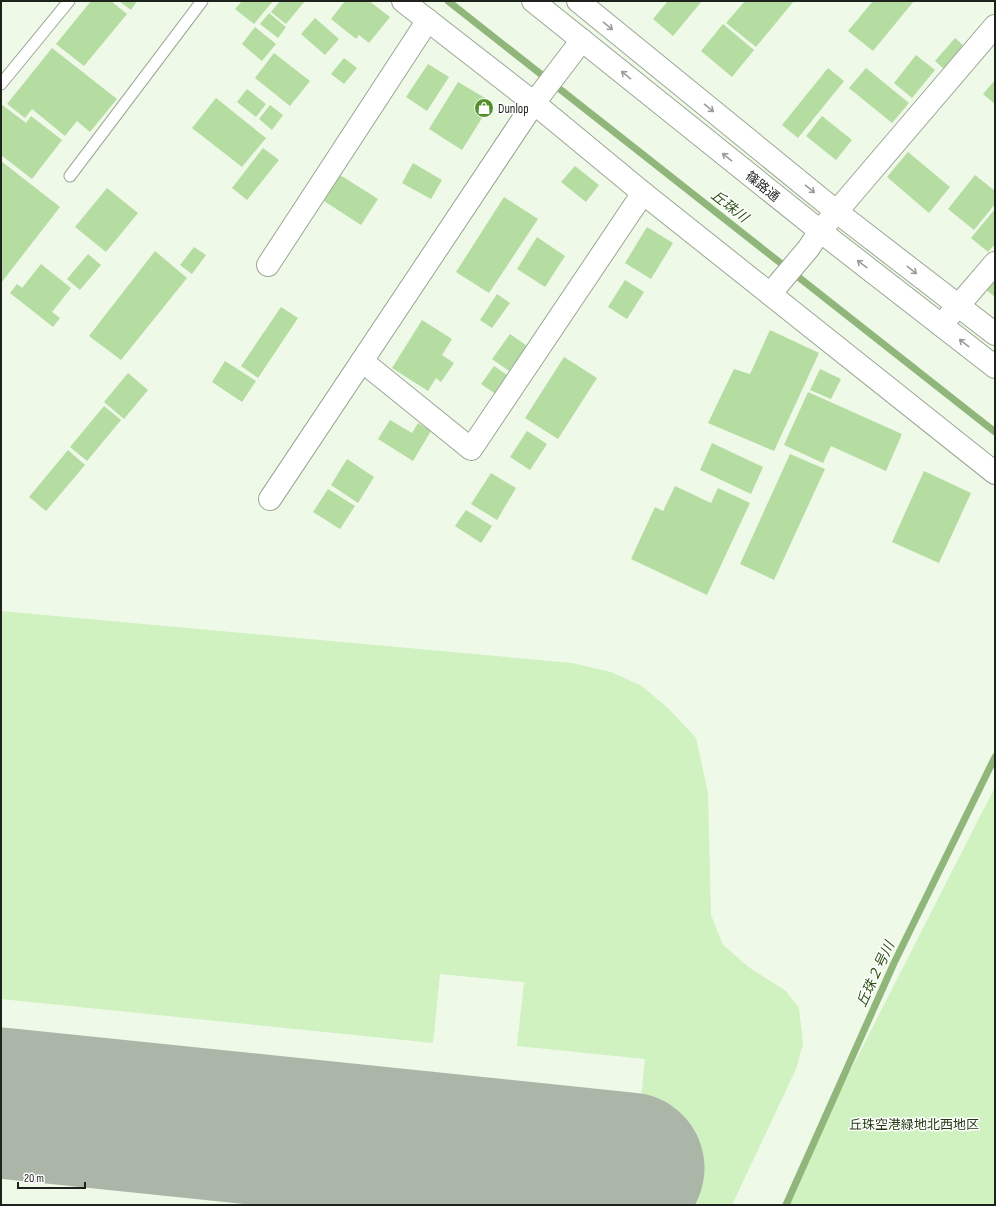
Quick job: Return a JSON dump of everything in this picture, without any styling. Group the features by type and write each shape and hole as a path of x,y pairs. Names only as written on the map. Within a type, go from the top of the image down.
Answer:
{"street":[{"path":"403,1 537,98 643,193 775,289 995,473"},
{"name":"篠路通","path":"533,1 820,231 995,367"},
{"name":"篠路通","path":"578,1 837,212 995,334"},
{"path":"268,265 428,20"},
{"path":"775,289 820,231 995,26"},
{"path":"270,499 537,98 582,40"},
{"path":"362,361 471,448 643,193"},
{"path":"941,325 995,263"}],"lane":[{"path":"1,84 69,1"},
{"path":"70,176 202,1"}],"green space":[{"path":"1,611 572,663 611,672 642,686 670,710 696,738 708,793 711,915 723,945 750,968 786,991 799,1008 803,1044 796,1069 732,1205 630,1205 645,1059 517,1046 524,982 440,974 433,1043 1,999"},
{"name":"丘珠空港緑地北西地区","path":"995,787 995,1205 782,1205"}],"building":[{"path":"91,1 111,1 127,14 84,66 56,44"},
{"path":"119,1 137,1 131,10"},
{"path":"242,1 273,1 254,24 235,9"},
{"path":"280,1 305,1 286,24 271,12"},
{"path":"345,1 369,1 390,17 369,43 359,35 356,39 331,19"},
{"path":"668,1 702,1 673,36 653,19"},
{"path":"745,1 794,1 756,47 726,23"},
{"path":"873,1 914,1 873,51 848,31"},
{"path":"269,13 286,27 278,38 260,24"},
{"path":"315,18 339,39 325,55 301,34"},
{"path":"723,24 754,50 732,77 701,51"},
{"path":"255,27 276,44 262,61 242,44"},
{"path":"955,38 965,47 945,70 935,61"},
{"path":"52,48 117,99 90,132 77,121 65,136 32,109 25,118 7,104"},
{"path":"274,53 310,81 290,106 255,78"},
{"path":"916,55 935,70 912,98 894,83"},
{"path":"344,58 357,68 344,84 331,74"},
{"path":"428,64 449,77 427,111 406,97"},
{"path":"828,68 844,81 798,138 782,125"},
{"path":"866,68 909,103 892,123 849,88"},
{"path":"995,80 995,104 983,94"},
{"path":"458,82 492,102 462,150 429,129"},
{"path":"247,89 266,104 256,117 237,102"},
{"path":"216,98 266,138 242,167 192,128"},
{"path":"1,104 26,123 31,116 62,140 32,179 1,155"},
{"path":"270,105 283,115 272,130 259,119"},
{"path":"822,116 852,140 836,160 806,136"},
{"path":"263,148 279,160 247,200 232,188"},
{"path":"908,152 950,187 929,213 887,177"},
{"path":"1,161 60,207 1,283"},
{"path":"413,163 442,180 431,199 402,183"},
{"path":"575,166 599,185 586,202 561,182"},
{"path":"340,175 378,199 361,225 324,201"},
{"path":"975,175 995,191 995,204 974,230 948,209"},
{"path":"107,188 138,213 106,252 75,227"},
{"path":"504,197 538,219 489,293 456,272"},
{"path":"995,209 995,244 988,252 971,238"},
{"path":"647,227 673,243 651,279 625,263"},
{"path":"537,237 565,256 545,287 517,269"},
{"path":"194,247 206,255 192,274 180,265"},
{"path":"155,251 187,278 121,360 89,336"},
{"path":"88,254 101,265 80,290 67,279"},
{"path":"41,264 71,288 52,312 60,318 53,327 10,293 17,284 22,288"},
{"path":"995,277 995,297 985,289"},
{"path":"625,280 644,292 627,319 608,307"},
{"path":"497,294 510,303 492,328 480,320"},
{"path":"281,307 298,318 258,378 241,366"},
{"path":"422,320 452,339 442,355 454,363 441,382 436,378 428,391 392,368"},
{"path":"770,330 819,353 774,451 708,423 734,369 750,374"},
{"path":"510,334 527,346 509,371 492,359"},
{"path":"564,357 597,378 558,439 525,418"},
{"path":"225,361 256,381 242,402 212,382"},
{"path":"494,366 510,377 497,395 481,384"},
{"path":"820,369 841,379 831,399 810,390"},
{"path":"128,373 148,390 124,419 104,402"},
{"path":"808,392 902,434 886,471 831,446 823,463 784,445"},
{"path":"104,406 121,420 87,461 70,447"},
{"path":"390,420 412,433 418,423 431,431 413,461 378,439"},
{"path":"527,431 547,444 530,470 510,457"},
{"path":"712,443 763,467 751,494 700,470"},
{"path":"68,450 85,465 46,511 29,497"},
{"path":"790,454 825,469 774,580 740,564"},
{"path":"347,459 374,477 358,503 331,485"},
{"path":"924,471 971,493 939,563 892,542"},
{"path":"491,473 516,488 497,520 471,504"},
{"path":"675,486 711,503 718,488 750,503 707,595 631,559 655,507 663,511"},
{"path":"328,489 355,506 340,529 313,512"},
{"path":"466,510 492,526 481,543 455,526"}],"waterway":[{"name":"丘珠川","path":"448,1 995,432"},
{"name":"丘珠２号川","path":"786,1205 894,963 995,757"}],"runway":[{"path":"1,1103 629,1168"}],"place":[{"name":"Dunlop","path":"484,108"}]}
